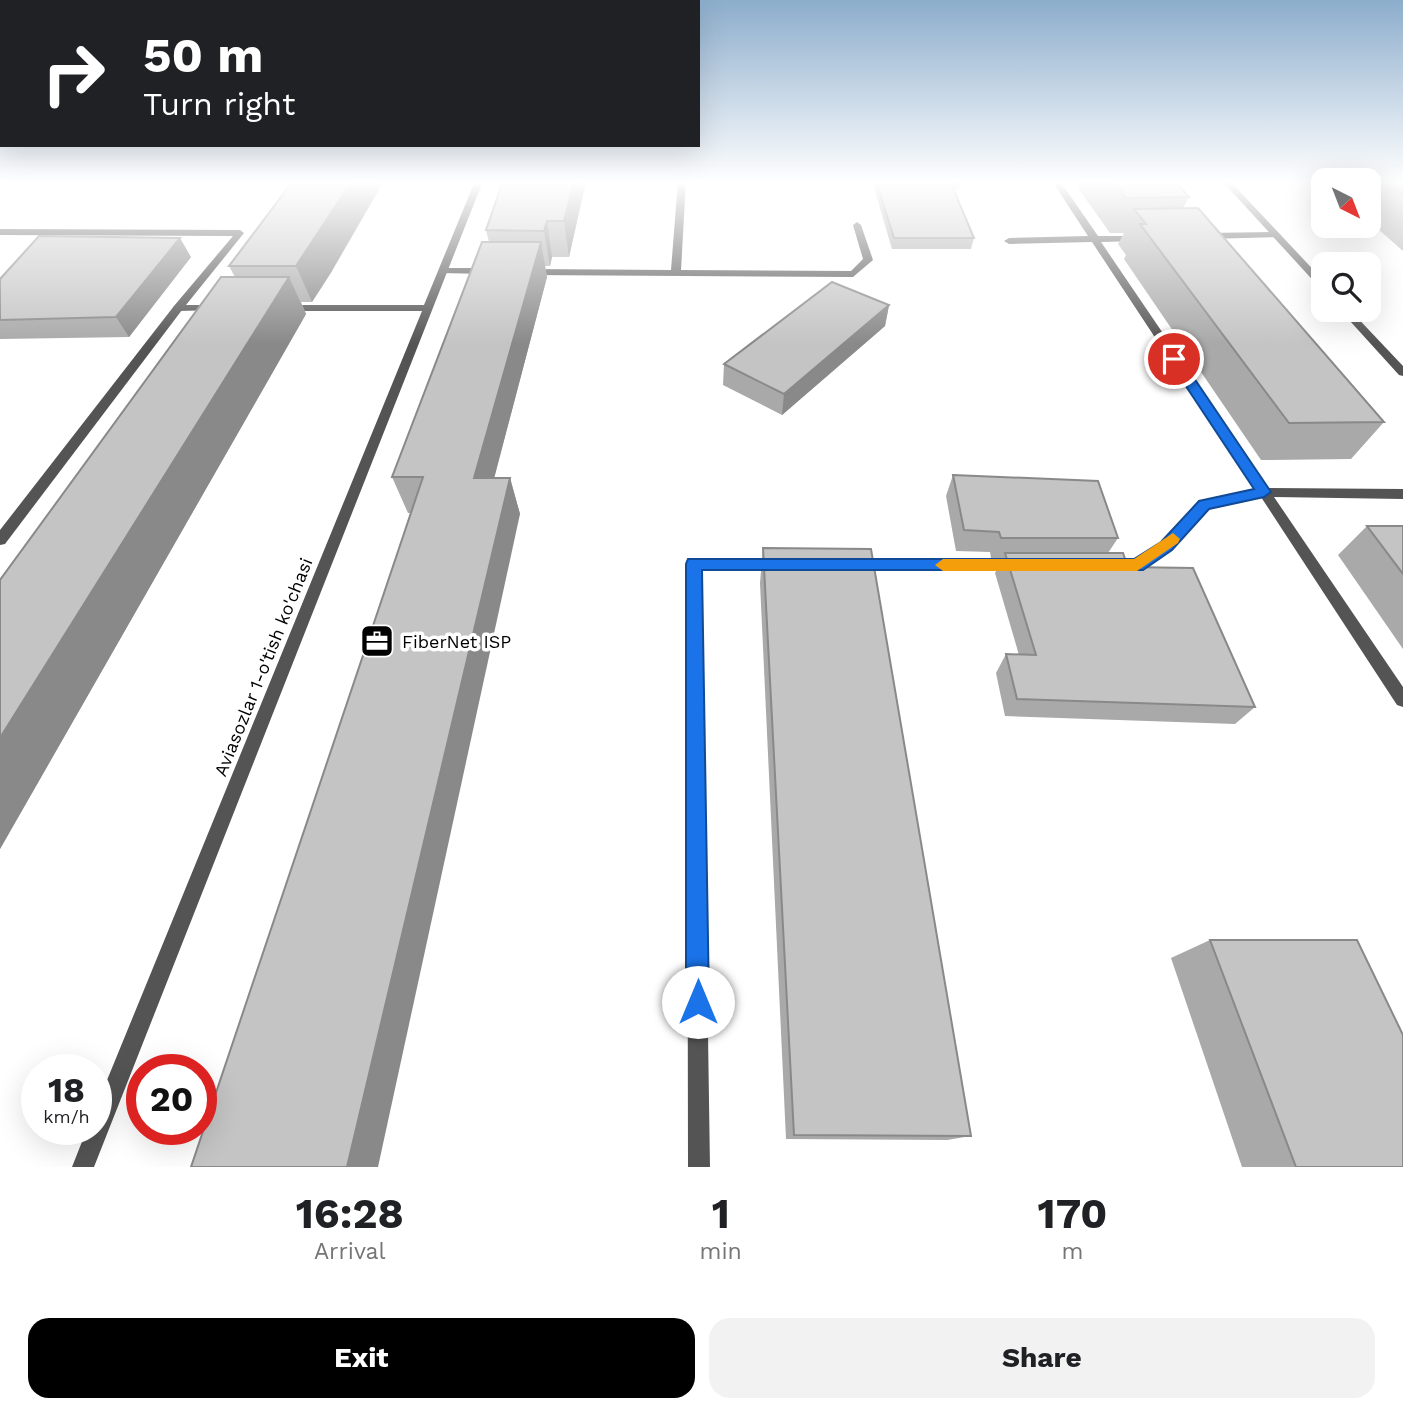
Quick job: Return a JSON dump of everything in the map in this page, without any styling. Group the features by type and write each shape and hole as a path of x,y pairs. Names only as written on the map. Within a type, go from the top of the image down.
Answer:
{"street":[{"path":"0,540 178,308 238,235"},
{"name":"Aviasozlar 1-o'tish ko'chasi","path":"83,1167 457,235"},
{"path":"676,273 678,235"},
{"path":"513,272 853,274 868,260 860,235"},
{"path":"1092,235 1403,700"},
{"path":"1196,237 1258,235"},
{"path":"1276,235 1311,273"},
{"path":"1009,241 1143,238"},
{"path":"443,271 499,271"},
{"path":"178,308 234,308"},
{"path":"275,308 428,308"},
{"path":"1356,322 1403,373"},
{"path":"1096,565 1137,565 1166,546 1204,505 1264,492 1403,494"},
{"path":"699,1167 694,564 791,564"},
{"path":"832,564 1026,565"}],"building":[{"path":"252,235 316,235 296,266 229,266"},
{"path":"893,235 973,235 974,238 894,238"},
{"path":"1149,235 1222,235 1384,422 1289,423"},
{"path":"39,236 180,238 116,317 0,320 0,279"},
{"path":"482,242 541,242 474,478 510,478 347,1167 191,1167 198,1145 217,1145 217,1090 423,477 392,477"},
{"path":"221,277 289,277 0,738 0,580"},
{"path":"832,282 889,305 784,394 724,364"},
{"path":"953,475 1098,481 1118,538 1001,538 999,532 964,530"},
{"path":"1367,526 1403,526 1403,574"},
{"path":"763,548 871,549 971,1136 794,1135"},
{"path":"1005,553 1123,553 1128,567 1193,568 1255,707 1017,699 1006,654 1036,655"},
{"path":"1210,940 1357,940 1403,1035 1403,1167 1296,1167"}],"slow traffic":[{"path":"943,565 1137,565 1173,539"}],"place":[{"name":"FiberNet ISP","path":"377,641"}],"route":[{"path":"698,1002 694,564 1137,565 1166,546 1204,505 1264,492 1174,359"}]}
